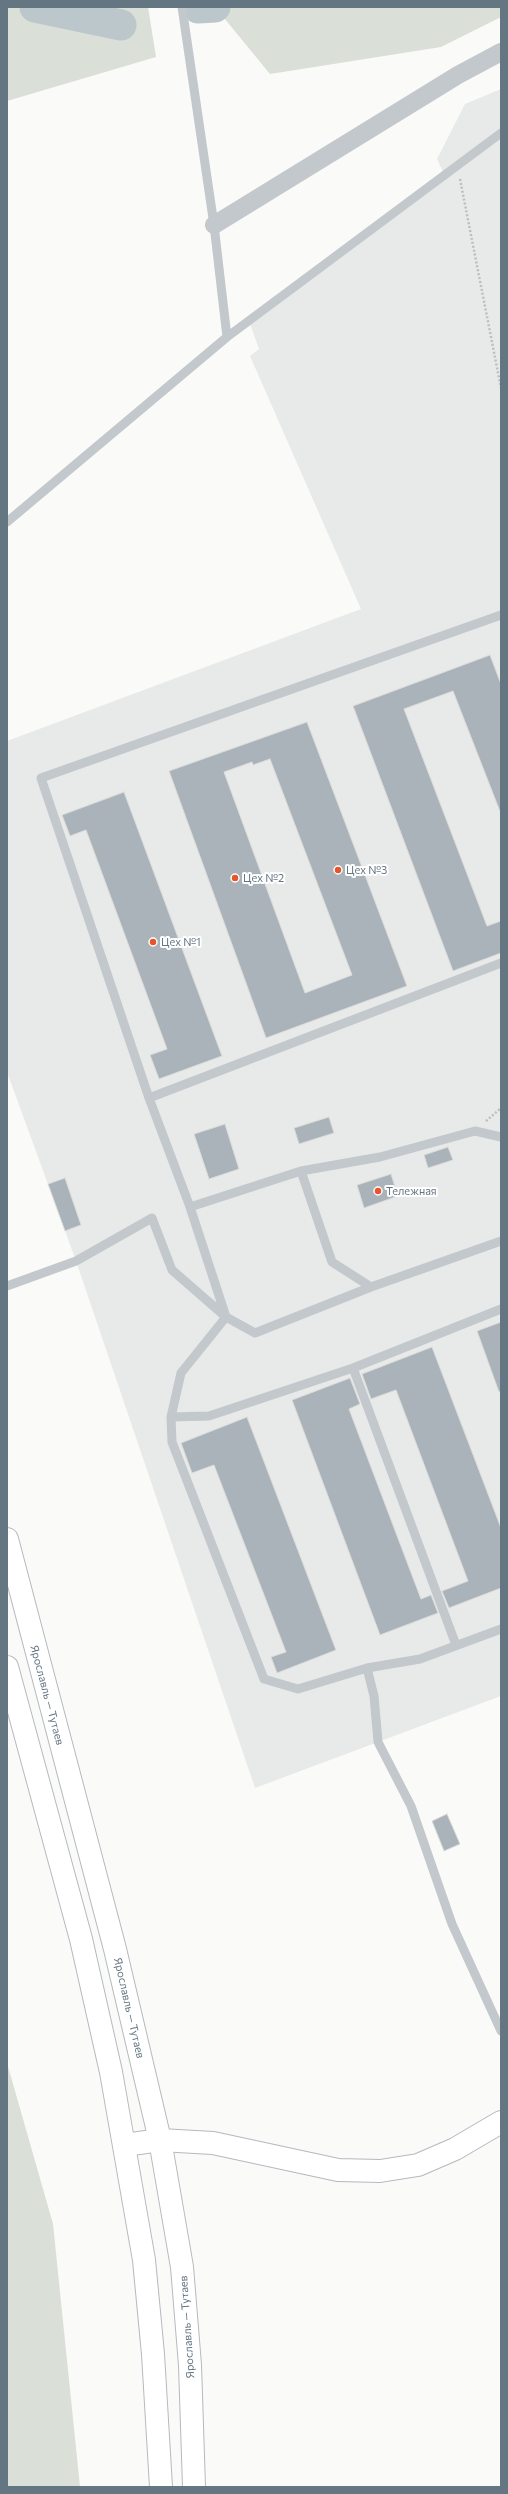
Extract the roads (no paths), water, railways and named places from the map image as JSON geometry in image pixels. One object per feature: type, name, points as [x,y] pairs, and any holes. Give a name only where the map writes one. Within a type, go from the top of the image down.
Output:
[{"type":"main road","name":"Ярославль — Тутаев","points":[[7,1539],[115,1949],[160,2140],[182,2267],[190,2365],[194,2487]]},
{"type":"main road","points":[[7,1667],[81,1940],[111,2072],[125,2145],[144,2260],[153,2354],[161,2487]]},
{"type":"main road","points":[[125,2145],[160,2140],[213,2143],[338,2170],[380,2171],[418,2164],[455,2149],[501,2122]]},
{"type":"street","points":[[214,225],[458,75],[501,52]]},
{"type":"lane","points":[[182,7],[214,225],[227,337]]},
{"type":"lane","points":[[7,522],[227,337],[501,133]]},
{"type":"lane","points":[[226,1317],[190,1206],[149,1098],[41,778],[501,615]]},
{"type":"lane","points":[[149,1098],[501,963]]},
{"type":"lane","points":[[190,1206],[301,1171],[380,1157],[475,1131],[501,1137]]},
{"type":"lane","points":[[301,1171],[332,1262],[371,1287]]},
{"type":"lane","points":[[8,1284],[76,1261],[152,1218],[172,1270],[226,1317],[255,1333],[371,1287],[501,1241]]},
{"type":"lane","points":[[171,1416],[209,1416],[352,1368],[501,1309]]},
{"type":"lane","points":[[226,1317],[181,1373],[171,1416],[172,1442],[264,1679],[298,1689],[367,1668],[420,1659],[501,1629]]},
{"type":"lane","points":[[352,1368],[456,1645]]},
{"type":"lane","points":[[367,1668],[374,1696],[378,1742],[411,1806],[452,1924],[501,2031]]},
{"type":"waterway","points":[[35,7],[121,25]]},
{"type":"waterway","points":[[198,8],[215,7]]},
{"type":"place","name":"Цех №3","points":[[338,870]]},
{"type":"place","name":"Цех №2","points":[[235,878]]},
{"type":"place","name":"Цех №1","points":[[153,942]]},
{"type":"place","name":"Тележная","points":[[378,1191]]}]
